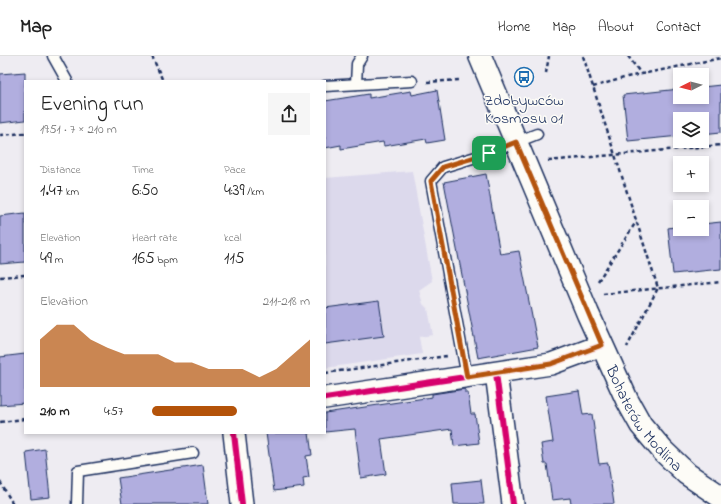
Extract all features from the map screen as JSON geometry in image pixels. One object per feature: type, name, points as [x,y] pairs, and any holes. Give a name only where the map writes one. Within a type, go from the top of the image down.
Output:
[{"type":"main road","name":"Bohaterów Modlina","points":[[480,56],[602,345],[627,400],[642,425],[663,451],[687,474],[721,497]]},
{"type":"street","points":[[326,398],[551,364],[602,345]]},
{"type":"street","points":[[496,373],[512,504]]},
{"type":"street","points":[[234,434],[242,504]]},
{"type":"lane","points":[[53,56],[66,80]]},
{"type":"lane","points":[[356,84],[357,64],[362,56]]},
{"type":"lane","points":[[326,86],[412,81]]},
{"type":"lane","points":[[467,377],[431,181],[443,167],[489,153],[537,134]]},
{"type":"lane","points":[[77,504],[78,471],[193,453]]},
{"type":"path","points":[[152,56],[163,80]]},
{"type":"path","points":[[546,73],[549,56]]},
{"type":"path","points":[[583,56],[658,288],[626,349]]},
{"type":"path","points":[[628,56],[641,74]]},
{"type":"path","points":[[593,87],[641,74],[721,58]]},
{"type":"path","points":[[412,81],[418,83],[460,80]]},
{"type":"path","points":[[0,135],[24,133]]},
{"type":"path","points":[[548,161],[721,145]]},
{"type":"path","points":[[598,281],[636,222]]},
{"type":"path","points":[[0,277],[24,275]]},
{"type":"path","points":[[603,294],[721,282]]},
{"type":"path","points":[[0,422],[24,419]]},
{"type":"path","points":[[0,482],[13,504]]},
{"type":"shaded area","points":[[412,171],[432,281],[419,290],[423,304],[428,309],[433,335],[419,337],[422,354],[326,368],[326,178]]},
{"type":"building","points":[[25,72],[24,120],[0,123],[0,74]]},
{"type":"building","points":[[721,85],[721,132],[709,133],[709,112],[673,112],[673,137],[628,141],[623,95],[673,90],[673,104],[709,104],[709,86]]},
{"type":"building","points":[[437,90],[445,140],[427,143],[426,139],[384,146],[383,142],[341,149],[341,145],[326,148],[326,101],[369,94],[369,98],[411,91],[412,95]]},
{"type":"building","points":[[486,174],[500,254],[519,251],[538,347],[478,358],[444,182]]},
{"type":"building","points":[[24,213],[24,262],[0,264],[0,216]]},
{"type":"building","points":[[721,222],[721,269],[673,274],[668,228],[673,227],[673,236],[709,236],[709,223]]},
{"type":"building","points":[[379,301],[384,336],[326,344],[326,308]]},
{"type":"building","points":[[24,354],[24,403],[0,405],[0,357]]},
{"type":"building","points":[[465,389],[465,393],[468,393],[471,414],[475,414],[479,443],[454,446],[452,429],[381,439],[386,474],[361,478],[355,429],[326,432],[326,413],[432,397],[432,394]]},
{"type":"building","points":[[579,391],[583,415],[592,414],[599,464],[608,463],[614,504],[571,504],[570,498],[552,500],[547,464],[544,464],[541,444],[553,442],[546,396]]},
{"type":"building","points":[[266,434],[309,434],[312,455],[306,456],[309,477],[303,478],[304,487],[274,491]]},
{"type":"building","points":[[45,449],[50,497],[31,499],[26,452]]},
{"type":"building","points":[[203,465],[208,504],[122,504],[118,478]]},
{"type":"building","points":[[481,480],[484,504],[454,504],[452,483]]},
{"type":"cycle path","points":[[326,398],[551,364],[602,345]]},
{"type":"cycle path","points":[[496,373],[513,504]]},
{"type":"cycle path","points":[[234,434],[242,504]]},
{"type":"place","name":"Zdobywców Kosmosu 01","points":[[524,77]]},
{"type":"route","points":[[516,142],[602,345],[551,364],[467,377],[431,181],[443,167],[489,153],[516,142]]}]
